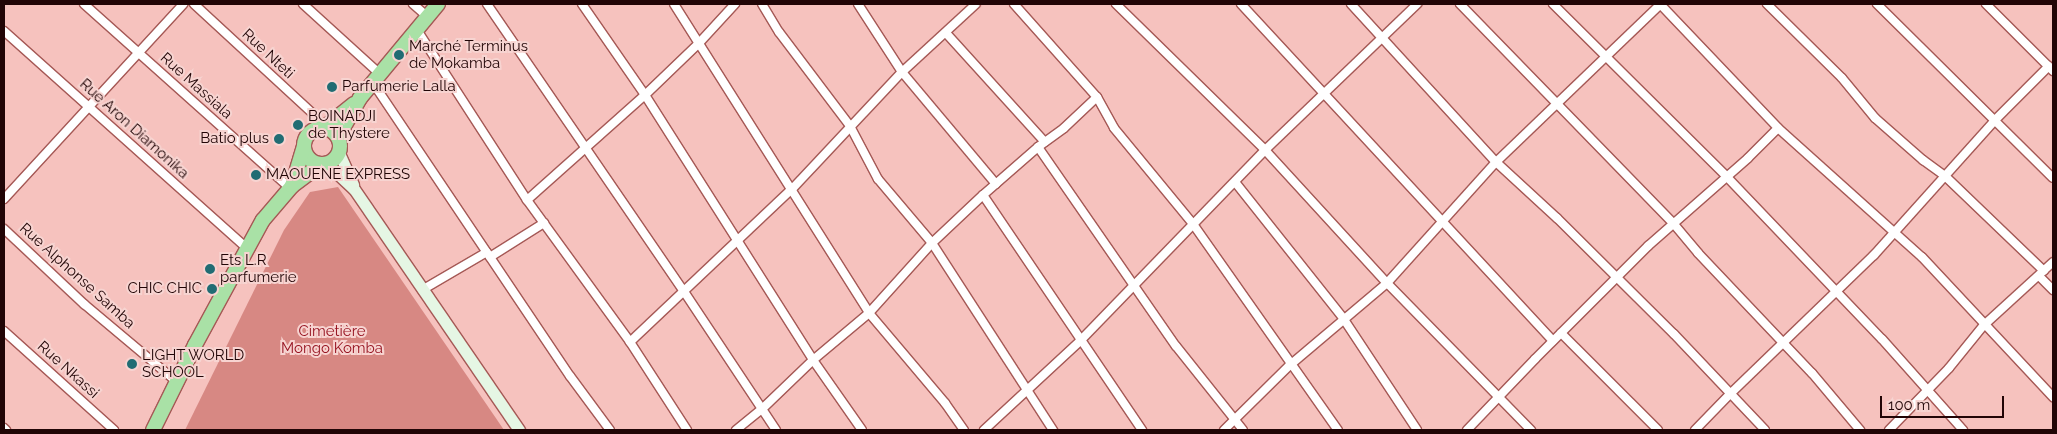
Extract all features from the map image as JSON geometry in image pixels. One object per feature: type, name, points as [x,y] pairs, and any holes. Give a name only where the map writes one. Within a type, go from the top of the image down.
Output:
[{"type":"highway","points":[[153,430],[246,247],[263,220],[292,187],[338,153],[338,137],[360,98],[438,4]]},
{"type":"highway","points":[[292,187],[304,146],[310,133],[322,128],[360,98]]},
{"type":"highway","points":[[322,128],[332,131],[338,137]]},
{"type":"highway","points":[[304,146],[309,158],[324,164]]},
{"type":"street","name":"Rue Massiala","points":[[84,4],[292,187]]},
{"type":"street","points":[[4,199],[183,4]]},
{"type":"street","name":"Rue Nteti","points":[[194,4],[312,113],[322,128]]},
{"type":"street","points":[[303,4],[376,78],[489,254],[610,430]]},
{"type":"street","points":[[413,4],[428,17]]},
{"type":"street","points":[[487,4],[585,149],[684,290],[776,430]]},
{"type":"street","points":[[582,4],[645,95],[813,360],[862,430]]},
{"type":"street","points":[[674,4],[700,42],[869,313],[939,396],[964,430]]},
{"type":"street","points":[[527,200],[645,95],[700,42],[735,4]]},
{"type":"street","points":[[762,4],[779,32],[850,126],[878,180],[932,244],[1053,430]]},
{"type":"street","points":[[858,4],[902,72],[996,184]]},
{"type":"street","points":[[630,342],[792,188],[902,72],[976,4]]},
{"type":"street","points":[[1014,4],[1097,97],[1114,128],[1193,224],[1224,270],[1262,319],[1290,365],[1338,430]]},
{"type":"street","points":[[1116,4],[1264,150],[1387,283],[1531,430]]},
{"type":"street","points":[[1240,4],[1553,341]]},
{"type":"street","points":[[1351,4],[1496,162],[1617,277],[1732,392],[1765,430]]},
{"type":"street","points":[[984,430],[1080,341],[1264,150],[1417,4]]},
{"type":"street","points":[[1460,4],[1673,223],[1698,253],[1812,373],[1860,430]]},
{"type":"street","points":[[1552,4],[1727,176],[1882,340],[1926,392],[1963,430]]},
{"type":"street","points":[[1224,430],[1290,365],[1343,318],[1387,283],[1440,221],[1496,162],[1661,4],[1778,128],[1922,257],[2053,397]]},
{"type":"street","points":[[1767,4],[1842,78],[1875,118],[1904,144],[1945,176],[2042,274],[2053,290]]},
{"type":"street","points":[[1877,4],[2053,178]]},
{"type":"street","points":[[1695,430],[1874,255],[1995,120],[2051,68],[1986,4]]},
{"type":"street","points":[[417,30],[527,200],[630,342],[687,430]]},
{"type":"street","name":"Rue Aron Diamonika","points":[[4,31],[246,247]]},
{"type":"street","points":[[946,33],[1045,142]]},
{"type":"street","points":[[736,430],[762,409],[813,360],[869,313],[932,244],[983,195],[1038,147],[1064,128],[1097,97]]},
{"type":"street","points":[[1467,430],[1617,277],[1673,223],[1778,128]]},
{"type":"street","points":[[1038,147],[1134,287],[1243,430]]},
{"type":"street","points":[[338,153],[354,190],[519,430]]},
{"type":"street","points":[[324,164],[354,190]]},
{"type":"street","points":[[1235,182],[1343,318],[1417,430]]},
{"type":"street","points":[[983,195],[1142,430]]},
{"type":"street","points":[[422,290],[544,223]]},
{"type":"street","name":"Rue Alphonse Samba","points":[[4,228],[84,304],[177,382]]},
{"type":"street","points":[[1889,430],[1926,392],[1984,325],[2053,262]]},
{"type":"street","name":"Rue Nkassi","points":[[4,331],[114,430]]},
{"type":"street","points":[[1561,333],[1658,430]]},
{"type":"green space","name":"Cimetière Mongo Komba","points":[[338,187],[504,430],[185,430],[284,230],[310,192]]},
{"type":"place","name":"Marché Terminus de Mokamba","points":[[399,55]]},
{"type":"place","name":"Parfumerie Lalla","points":[[332,87]]},
{"type":"place","name":"BOINADJI de Thystere","points":[[298,125]]},
{"type":"place","name":"Batio plus","points":[[279,139]]},
{"type":"place","name":"MAOUENE EXPRESS","points":[[256,175]]},
{"type":"place","name":"Ets L.R parfumerie","points":[[210,269]]},
{"type":"place","name":"CHIC CHIC","points":[[212,289]]},
{"type":"place","name":"LIGHT WORLD SCHOOL","points":[[132,364]]}]
